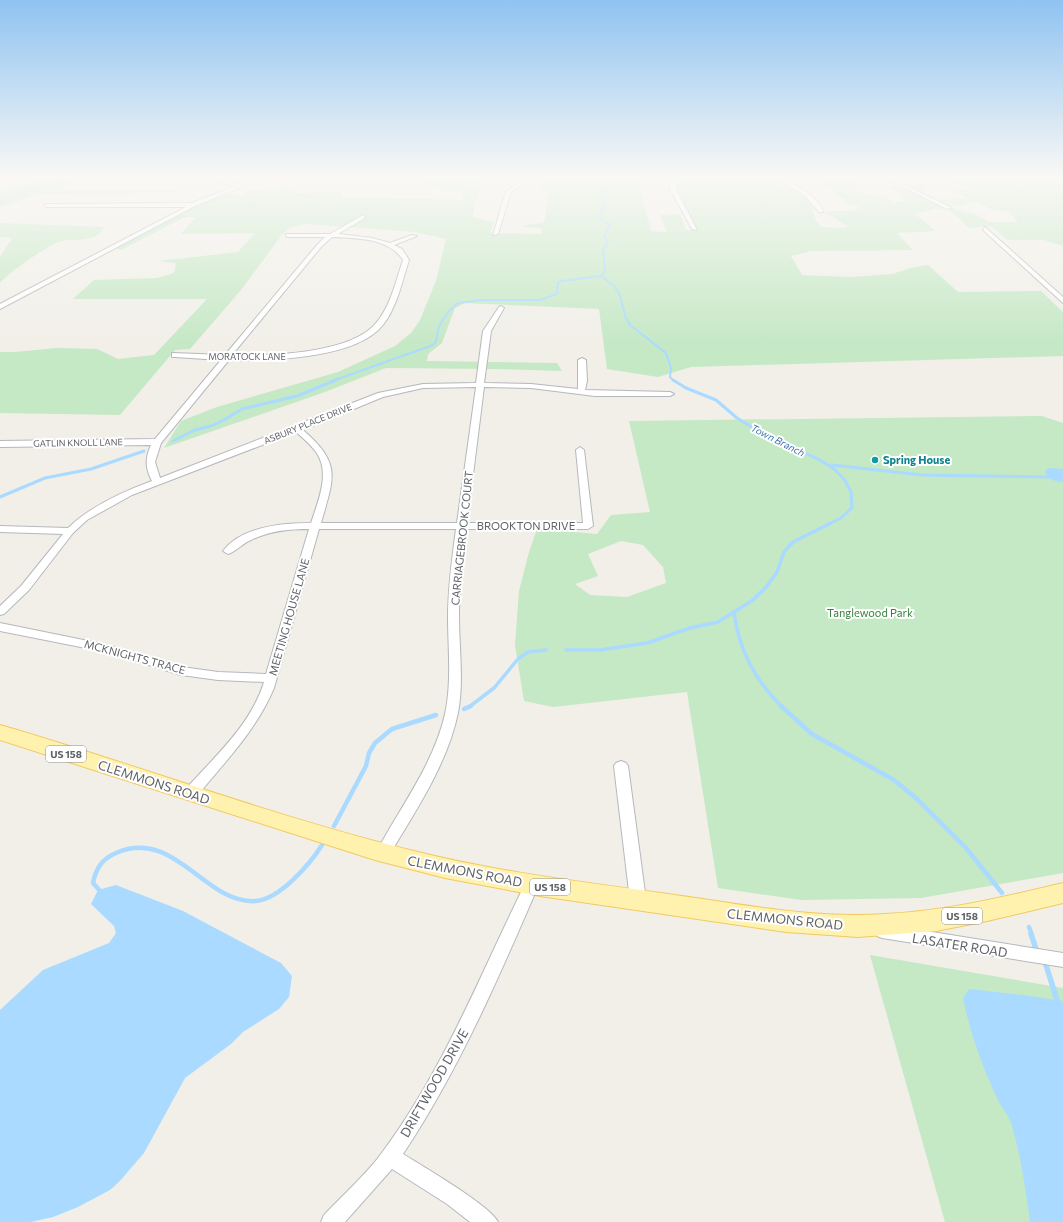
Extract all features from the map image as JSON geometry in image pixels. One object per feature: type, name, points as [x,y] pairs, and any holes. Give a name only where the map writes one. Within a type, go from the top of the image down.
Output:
[{"type":"main road","name":"CLEMMONS ROAD","points":[[0,732],[190,794],[383,853],[453,870],[532,884],[796,921],[858,926],[938,920],[985,912],[1063,893]]},
{"type":"street","points":[[0,307],[142,232]]},
{"type":"street","points":[[157,481],[150,471],[150,455],[157,442],[319,246],[338,232]]},
{"type":"street","points":[[988,232],[1063,301]]},
{"type":"street","points":[[288,235],[367,238],[392,244],[414,236]]},
{"type":"street","name":"MORATOCK LANE","points":[[174,355],[226,358],[292,356],[326,351],[357,340],[375,329],[384,318],[406,260],[404,252],[392,244]]},
{"type":"street","name":"CARRIAGEBROOK COURT","points":[[383,853],[435,763],[451,716],[456,687],[454,603],[462,526],[487,331],[501,308]]},
{"type":"street","points":[[581,393],[583,381],[582,360]]},
{"type":"street","name":"ASBURY PLACE DRIVE","points":[[0,612],[25,588],[70,531],[84,518],[129,493],[157,481],[297,429],[382,395],[406,388],[423,386],[480,385],[531,386],[581,393],[670,394]]},
{"type":"street","name":"MEETING HOUSE LANE","points":[[190,794],[252,720],[263,702],[271,678],[327,485],[328,470],[322,450],[297,429]]},
{"type":"street","name":"GATLIN KNOLL LANE","points":[[0,444],[157,442]]},
{"type":"street","name":"BROOKTON DRIVE","points":[[228,551],[236,543],[259,533],[288,526],[588,526],[580,450]]},
{"type":"street","points":[[0,529],[70,531]]},
{"type":"street","name":"MCKNIGHTS TRACE","points":[[0,627],[108,649],[181,670],[218,676],[271,678]]},
{"type":"street","points":[[621,766],[638,900]]},
{"type":"street","name":"DRIFTWOOD DRIVE","points":[[331,1222],[390,1157],[447,1065],[472,1016],[532,884]]},
{"type":"street","name":"LASATER ROAD","points":[[858,926],[905,936],[1063,960]]},
{"type":"street","points":[[390,1157],[454,1197],[488,1222]]},
{"type":"green space","points":[[0,232],[100,232],[91,238],[62,241],[48,247],[4,278],[0,283],[0,257],[12,238],[0,237]]},
{"type":"green space","points":[[148,232],[156,232],[121,250],[116,249]]},
{"type":"green space","points":[[183,232],[285,232],[241,290],[190,349],[175,350],[120,415],[0,413],[0,352],[57,348],[97,349],[118,359],[154,355],[207,299],[73,299],[94,280],[157,278],[174,273],[176,263],[159,261],[238,252],[255,233],[181,234]]},
{"type":"green space","points":[[415,232],[542,234],[542,232],[916,232],[897,233],[913,250],[811,251],[791,256],[802,275],[851,277],[893,274],[910,268],[928,265],[958,292],[1041,291],[1063,312],[1063,356],[691,367],[658,377],[607,369],[599,309],[465,303],[455,308],[442,343],[428,354],[427,361],[557,363],[562,371],[386,368],[325,392],[164,448],[181,421],[217,407],[338,372],[395,346],[411,333],[420,320],[436,281],[446,239]]},
{"type":"green space","points":[[998,232],[1063,232],[1063,246],[1044,240],[1007,240]]},
{"type":"green space","name":"Tanglewood Park","points":[[1042,416],[1063,423],[1063,873],[921,898],[801,900],[718,888],[687,692],[553,707],[524,701],[515,645],[519,591],[529,552],[537,529],[597,534],[611,515],[650,512],[629,421]],"holes":[[[621,541],[643,545],[663,567],[666,583],[627,597],[590,595],[575,584],[598,576],[588,554]]]},
{"type":"green space","points":[[870,955],[1063,988],[1063,1222],[945,1222]]},
{"type":"water","points":[[1048,468],[1063,469],[1063,482],[1050,478],[1045,471]]},
{"type":"water","points":[[116,885],[183,911],[281,963],[292,976],[289,997],[279,1009],[243,1032],[231,1044],[185,1078],[144,1153],[119,1182],[110,1190],[78,1207],[53,1217],[31,1222],[0,1222],[0,1010],[43,970],[109,943],[116,933],[114,926],[91,904],[98,890]]},
{"type":"water","points":[[969,989],[1063,1001],[1063,1222],[1030,1222],[1021,1162],[1011,1123],[999,1102],[988,1077],[969,1024],[963,998]]},
{"type":"waterway","name":"Town Branch","points":[[601,276],[605,271],[603,249],[608,243],[604,235],[606,232]]},
{"type":"waterway","points":[[332,381],[433,345],[436,341],[439,326],[449,311],[458,303],[482,300],[540,300],[557,294],[558,283],[562,281],[601,276]]},
{"type":"waterway","name":"Town Branch","points":[[601,276],[613,285],[619,293],[626,318],[630,325],[666,353],[671,368],[670,377],[673,380]]},
{"type":"waterway","points":[[173,441],[195,430],[211,426],[224,420],[242,409],[297,396],[336,380]]},
{"type":"waterway","name":"Town Branch","points":[[566,650],[600,650],[647,643],[690,628],[718,622],[753,600],[767,586],[777,572],[784,552],[793,542],[841,518],[852,508],[851,492],[844,479],[834,469],[820,460],[760,432],[737,418],[716,400],[686,388],[673,380]]},
{"type":"waterway","points":[[0,497],[45,478],[91,469],[144,451]]},
{"type":"waterway","points":[[832,465],[922,475],[1051,477]]},
{"type":"waterway","points":[[734,612],[736,626],[749,663],[763,686],[782,706]]},
{"type":"waterway","points":[[469,707],[494,688],[518,659],[528,652],[546,650]]},
{"type":"waterway","points":[[782,706],[812,734],[894,780],[917,799],[966,848],[1002,893]]},
{"type":"waterway","points":[[464,709],[469,707]]},
{"type":"waterway","points":[[334,826],[366,766],[369,753],[375,743],[392,729],[436,715]]},
{"type":"waterway","points":[[101,892],[93,883],[98,868],[103,861],[116,853],[137,848],[156,850],[173,858],[221,892],[238,899],[256,901],[265,899],[275,894],[294,879],[322,845]]},
{"type":"waterway","points":[[1029,927],[1032,935]]},
{"type":"waterway","points":[[1031,934],[1037,952]]},
{"type":"waterway","points":[[1045,962],[1058,1003]]},
{"type":"place","name":"Spring House","points":[[875,460]]}]
